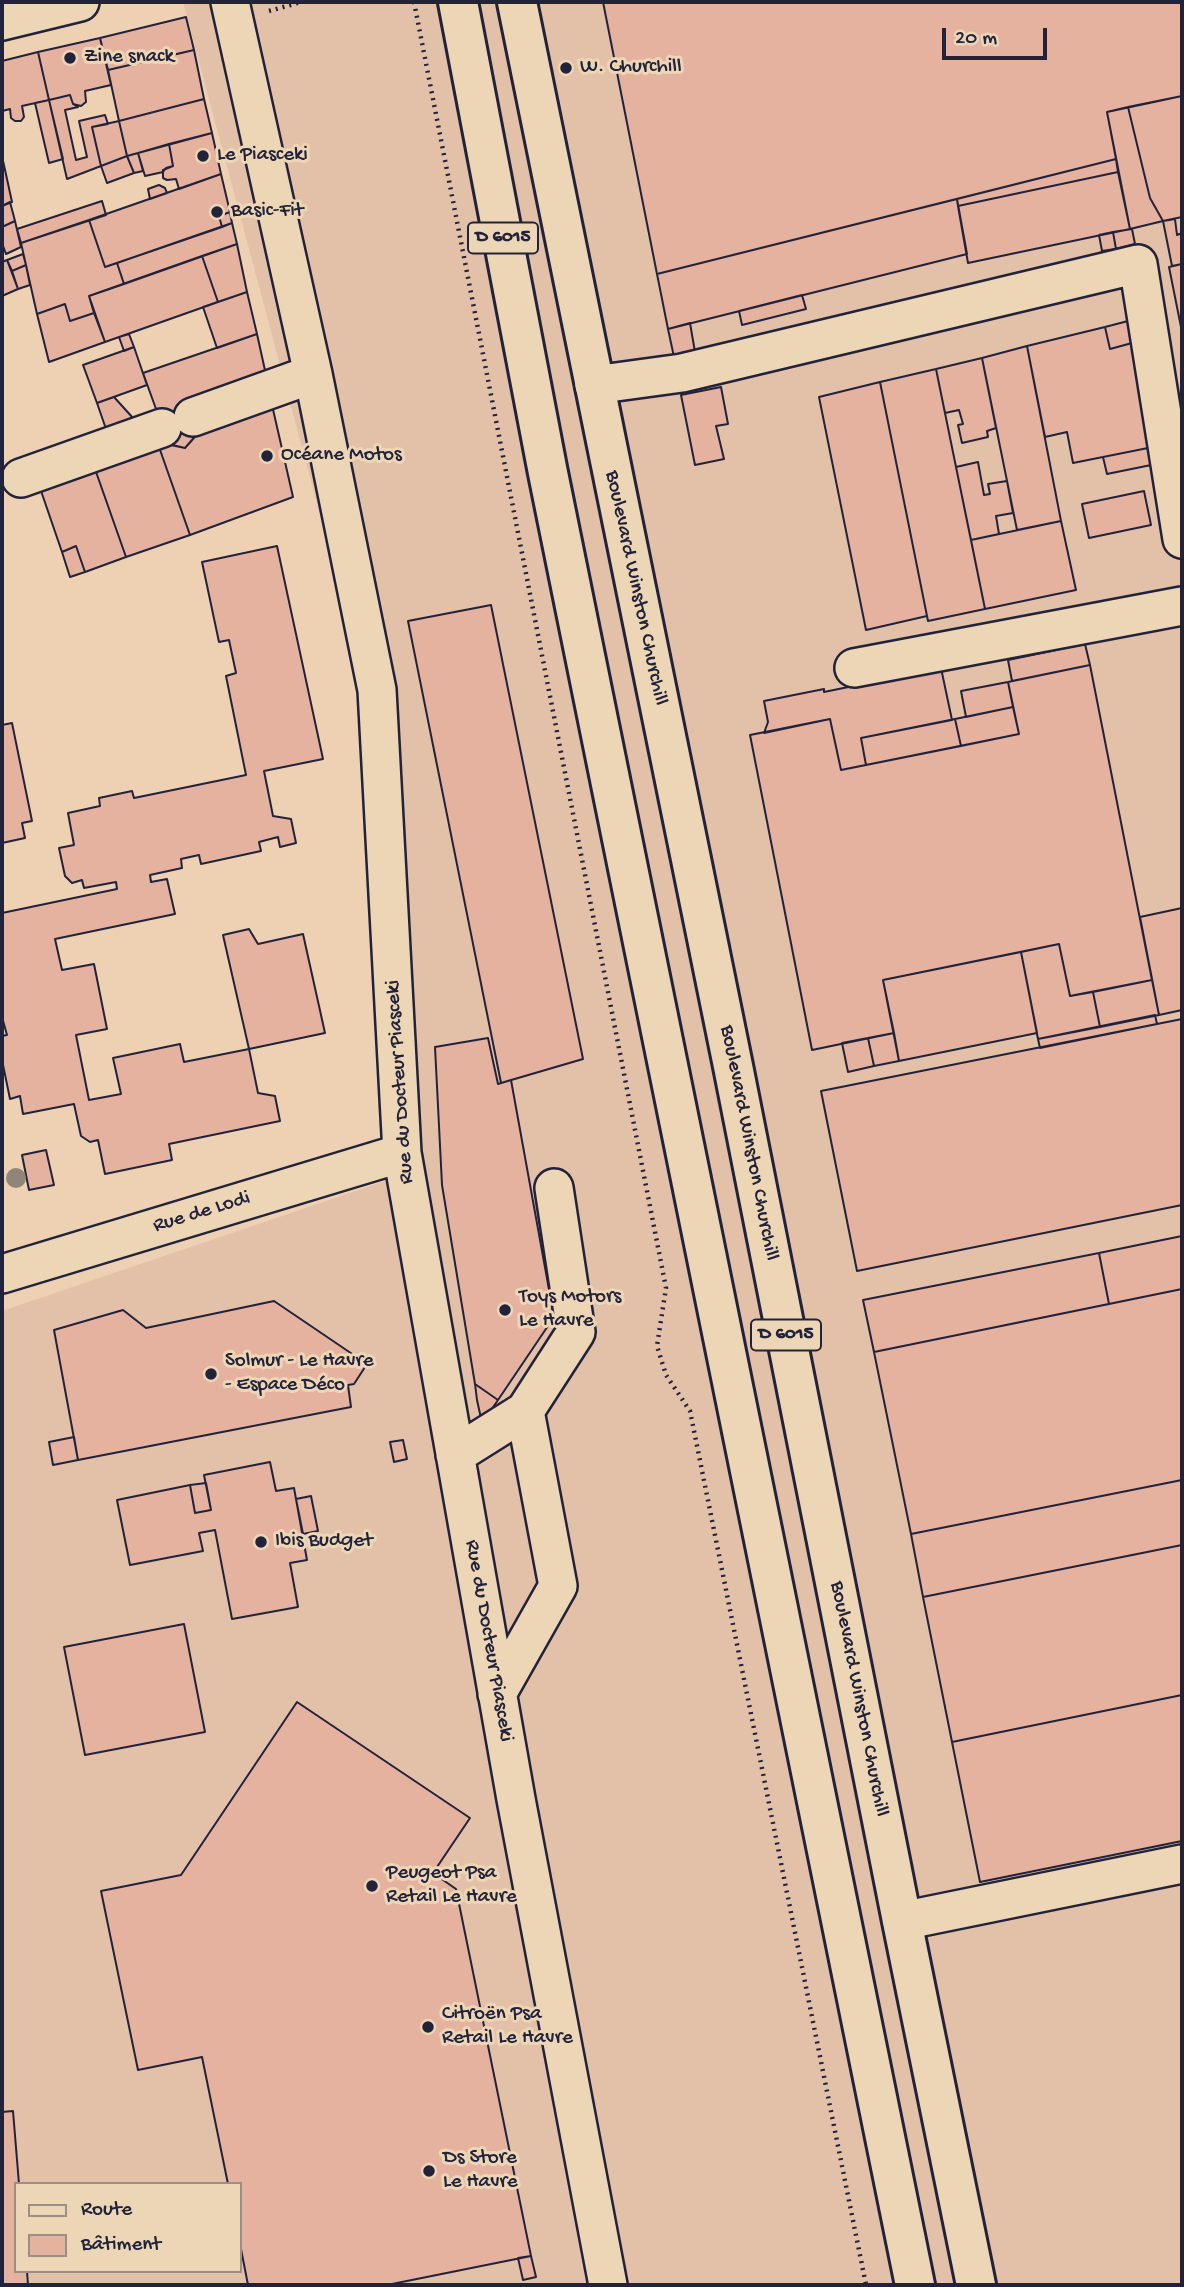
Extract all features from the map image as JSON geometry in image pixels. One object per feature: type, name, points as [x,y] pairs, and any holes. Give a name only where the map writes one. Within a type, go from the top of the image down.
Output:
[{"type":"main road","name":"D 6015","points":[[458,2],[548,473],[915,2285]]},
{"type":"main road","name":"Boulevard Winston Churchill","points":[[517,2],[736,1080],[976,2285]]},
{"type":"street","points":[[2,22],[80,2]]},
{"type":"street","name":"Rue du Docteur Piasceki","points":[[230,2],[313,374],[377,690],[402,1153],[497,1694],[608,2285]]},
{"type":"street","points":[[594,385],[679,373],[1138,264],[1182,539]]},
{"type":"street","points":[[21,478],[313,374]]},
{"type":"street","points":[[854,668],[1181,615]]},
{"type":"street","name":"Rue de Lodi","points":[[2,1274],[402,1153]]},
{"type":"street","points":[[455,1455],[525,1411],[576,1332],[554,1188]]},
{"type":"street","points":[[497,1694],[558,1586],[525,1411]]},
{"type":"street","points":[[902,1921],[1182,1864]]},
{"type":"path","points":[[414,2],[666,1288],[657,1346],[666,1375],[690,1411],[866,2285]]},
{"type":"shaded area","points":[[183,2],[1182,2],[1182,2285],[2,2285],[2,1311],[391,1179],[369,698]]},
{"type":"building","points":[[603,2],[1182,2],[1182,96],[1107,112],[1116,159],[657,274]]},
{"type":"building","points":[[186,17],[194,50],[108,70],[100,38]]},
{"type":"building","points":[[100,38],[111,85],[85,91],[86,102],[81,106],[73,104],[70,95],[49,100],[38,52]]},
{"type":"building","points":[[194,50],[204,99],[119,121],[108,70]]},
{"type":"building","points":[[38,52],[49,100],[22,106],[24,117],[21,121],[15,121],[11,118],[10,109],[2,111],[2,61]]},
{"type":"building","points":[[70,95],[73,104],[78,107],[65,110],[76,160],[87,157],[79,121],[105,115],[108,124],[92,127],[101,166],[67,179],[49,100]]},
{"type":"building","points":[[1182,96],[1182,217],[1163,221],[1150,198],[1128,107]]},
{"type":"building","points":[[204,99],[212,133],[127,156],[119,121]]},
{"type":"building","points":[[49,100],[63,159],[49,163],[35,103]]},
{"type":"building","points":[[1128,107],[1150,198],[1163,221],[1130,229],[1107,112]]},
{"type":"building","points":[[119,121],[127,156],[101,166],[92,127]]},
{"type":"building","points":[[212,133],[221,174],[179,189],[176,179],[163,178],[163,170],[173,166],[169,144]]},
{"type":"building","points":[[169,144],[173,166],[163,172],[145,176],[138,153]]},
{"type":"building","points":[[138,153],[143,171],[134,173],[127,156]]},
{"type":"building","points":[[2,156],[12,202],[2,206]]},
{"type":"building","points":[[127,156],[134,173],[107,183],[101,166]]},
{"type":"building","points":[[1116,159],[1118,172],[958,206],[957,199]]},
{"type":"building","points":[[1118,172],[1130,229],[968,263],[958,206]]},
{"type":"building","points":[[221,174],[230,212],[219,216],[222,227],[105,267],[89,220]]},
{"type":"building","points":[[159,185],[165,188],[167,193],[150,199],[148,189]]},
{"type":"building","points":[[957,199],[967,254],[668,329],[657,274]]},
{"type":"building","points":[[102,201],[106,215],[21,243],[17,229]]},
{"type":"building","points":[[10,202],[15,221],[2,227],[2,206]]},
{"type":"building","points":[[230,212],[232,223],[222,227],[219,216]]},
{"type":"building","points":[[1175,219],[1177,235],[1182,233],[1182,264],[1172,266],[1163,221]]},
{"type":"building","points":[[89,220],[105,267],[117,263],[124,284],[89,296],[94,313],[70,321],[65,304],[37,314],[21,243]]},
{"type":"building","points":[[15,221],[21,247],[6,254],[2,243],[2,227]]},
{"type":"building","points":[[232,223],[237,244],[124,284],[117,263]]},
{"type":"building","points":[[1132,229],[1135,244],[1116,249],[1113,232]]},
{"type":"building","points":[[1113,232],[1116,249],[1102,251],[1099,235]]},
{"type":"building","points":[[237,244],[247,292],[218,302],[202,256]]},
{"type":"building","points":[[23,254],[26,265],[12,271],[7,260]]},
{"type":"building","points":[[202,256],[218,302],[105,342],[89,296]]},
{"type":"building","points":[[7,260],[18,289],[2,296],[2,262]]},
{"type":"building","points":[[1182,264],[1182,332],[1169,267]]},
{"type":"building","points":[[26,265],[30,285],[18,289],[12,271]]},
{"type":"building","points":[[247,292],[257,334],[217,348],[203,307]]},
{"type":"building","points":[[802,295],[806,309],[742,325],[739,311]]},
{"type":"building","points":[[65,304],[70,321],[94,313],[105,342],[49,362],[37,314]]},
{"type":"building","points":[[1128,321],[1132,343],[1110,349],[1105,327]]},
{"type":"building","points":[[690,323],[695,352],[674,357],[668,329]]},
{"type":"building","points":[[1105,327],[1110,349],[1132,343],[1153,447],[1073,463],[1067,432],[1045,437],[1027,346]]},
{"type":"building","points":[[129,334],[134,347],[124,351],[119,337]]},
{"type":"building","points":[[257,334],[268,384],[160,420],[143,373]]},
{"type":"building","points":[[1027,346],[1061,521],[1017,530],[982,358]]},
{"type":"building","points":[[134,347],[147,385],[97,403],[83,365]]},
{"type":"building","points":[[982,358],[996,428],[987,431],[988,437],[962,443],[958,425],[963,424],[959,410],[945,413],[936,369]]},
{"type":"building","points":[[936,369],[985,609],[928,621],[880,382]]},
{"type":"building","points":[[880,382],[927,616],[866,630],[819,397]]},
{"type":"building","points":[[721,387],[728,424],[716,426],[724,459],[695,465],[681,395]]},
{"type":"building","points":[[114,397],[133,418],[106,429],[97,403]]},
{"type":"building","points":[[272,405],[293,497],[190,535],[159,447],[166,444],[185,448],[201,430]]},
{"type":"building","points":[[191,409],[199,432],[185,448],[168,444],[160,420]]},
{"type":"building","points":[[159,447],[190,535],[126,557],[95,469]]},
{"type":"building","points":[[1153,447],[1156,464],[1107,474],[1103,457]]},
{"type":"building","points":[[978,462],[984,495],[990,494],[988,484],[1007,481],[1013,513],[996,516],[999,534],[971,540],[956,467]]},
{"type":"building","points":[[95,469],[126,557],[85,572],[76,546],[62,552],[40,488]]},
{"type":"building","points":[[1144,491],[1151,525],[1089,538],[1082,504]]},
{"type":"building","points":[[1061,521],[1076,590],[985,609],[971,540]]},
{"type":"building","points":[[76,546],[85,572],[70,577],[62,552]]},
{"type":"building","points":[[277,546],[323,759],[264,771],[273,816],[291,819],[296,843],[280,847],[278,837],[259,842],[261,851],[201,864],[199,855],[181,859],[182,868],[150,875],[151,882],[167,879],[175,914],[55,939],[62,970],[94,964],[107,1029],[76,1035],[89,1100],[121,1094],[113,1058],[180,1044],[184,1062],[249,1049],[258,1093],[275,1096],[280,1121],[169,1144],[172,1160],[105,1174],[98,1140],[90,1142],[81,1136],[74,1104],[23,1114],[20,1096],[10,1099],[2,1060],[2,1036],[7,1035],[2,1017],[2,913],[117,889],[116,882],[84,888],[82,880],[72,883],[65,876],[59,848],[74,845],[68,813],[100,806],[99,798],[132,791],[134,798],[246,775],[226,676],[236,673],[229,640],[219,642],[202,562]]},
{"type":"building","points":[[491,605],[583,1059],[501,1083],[408,621]]},
{"type":"building","points":[[1085,644],[1090,665],[1012,681],[1008,660]]},
{"type":"building","points":[[1090,665],[1152,980],[1070,996],[1059,944],[883,980],[894,1033],[812,1050],[750,735],[830,719],[841,770],[1019,734],[1008,682]]},
{"type":"building","points":[[941,668],[952,720],[861,738],[866,765],[841,770],[830,719],[764,733],[768,722],[764,701],[824,689],[824,692]]},
{"type":"building","points":[[1008,682],[1013,707],[966,717],[961,691]]},
{"type":"building","points":[[1013,707],[1019,734],[961,746],[955,719]]},
{"type":"building","points":[[955,719],[961,746],[866,765],[861,738]]},
{"type":"building","points":[[12,723],[32,821],[22,823],[25,838],[2,843],[2,725]]},
{"type":"building","points":[[1182,908],[1182,1010],[1159,1015],[1140,917]]},
{"type":"building","points":[[249,929],[258,944],[303,934],[325,1033],[249,1049],[223,935]]},
{"type":"building","points":[[1059,944],[1070,996],[1093,992],[1100,1027],[1038,1039],[1021,952]]},
{"type":"building","points":[[1021,952],[1037,1033],[899,1061],[883,980]]},
{"type":"building","points":[[1152,980],[1159,1015],[1100,1027],[1093,992]]},
{"type":"building","points":[[1155,1015],[1157,1024],[1040,1048],[1038,1039]]},
{"type":"building","points":[[1182,1019],[1182,1205],[857,1271],[821,1091]]},
{"type":"building","points":[[894,1033],[899,1061],[874,1066],[868,1038]]},
{"type":"building","points":[[488,1038],[498,1084],[511,1080],[554,1317],[498,1400],[475,1384],[442,1185],[435,1047]]},
{"type":"building","points":[[868,1038],[874,1066],[848,1072],[842,1043]]},
{"type":"building","points":[[46,1150],[54,1185],[29,1190],[22,1155]]},
{"type":"building","points":[[1182,1236],[1182,1289],[1109,1304],[1099,1253]]},
{"type":"building","points":[[1099,1253],[1109,1304],[874,1352],[863,1300]]},
{"type":"building","points":[[1182,1289],[1182,1480],[911,1534],[874,1352]]},
{"type":"building","name":"Solmur - Le Havre - Espace Déco","points":[[274,1301],[367,1364],[354,1384],[348,1385],[351,1407],[78,1460],[54,1330],[123,1310],[146,1328]]},
{"type":"building","points":[[475,1384],[498,1400],[482,1423],[477,1400]]},
{"type":"building","points":[[74,1437],[78,1460],[53,1465],[49,1442]]},
{"type":"building","points":[[403,1440],[407,1459],[394,1462],[390,1442]]},
{"type":"building","name":"Ibis Budget","points":[[270,1462],[276,1491],[294,1488],[307,1560],[290,1563],[298,1607],[232,1619],[215,1530],[199,1533],[203,1551],[130,1565],[117,1500],[190,1485],[195,1513],[211,1510],[204,1475]]},
{"type":"building","points":[[1182,1480],[1182,1545],[923,1597],[911,1534]]},
{"type":"building","points":[[206,1483],[211,1510],[195,1513],[190,1485]]},
{"type":"building","points":[[311,1496],[318,1531],[303,1534],[296,1499]]},
{"type":"building","points":[[1182,1545],[1182,1695],[952,1742],[923,1597]]},
{"type":"building","points":[[184,1624],[205,1732],[85,1755],[64,1647]]},
{"type":"building","points":[[1182,1695],[1182,1841],[980,1882],[952,1742]]},
{"type":"building","points":[[297,1702],[470,1818],[433,1873],[456,1889],[531,2256],[387,2285],[248,2285],[242,2254],[242,2182],[228,2182],[202,2057],[138,2070],[101,1891],[181,1875]]},
{"type":"building","points":[[13,2111],[19,2182],[14,2182],[14,2273],[27,2273],[28,2285],[2,2285],[2,2112]]},
{"type":"building","points":[[531,2256],[536,2277],[523,2280],[518,2258]]},
{"type":"place","name":"Zine snack","points":[[70,58]]},
{"type":"place","name":"W. Churchill","points":[[566,68]]},
{"type":"place","name":"Le Piasceki","points":[[203,156]]},
{"type":"place","name":"Basic-Fit","points":[[217,212]]},
{"type":"place","name":"Océane Motos","points":[[267,456]]},
{"type":"place","name":"Toys Motors Le Havre","points":[[505,1310]]},
{"type":"place","name":"Solmur - Le Havre - Espace Déco","points":[[211,1374]]},
{"type":"place","name":"Ibis Budget","points":[[261,1542]]},
{"type":"place","name":"Peugeot Psa Retail Le Havre","points":[[372,1886]]},
{"type":"place","name":"Citroën Psa Retail Le Havre","points":[[428,2027]]},
{"type":"place","name":"Ds Store Le Havre","points":[[429,2171]]}]
